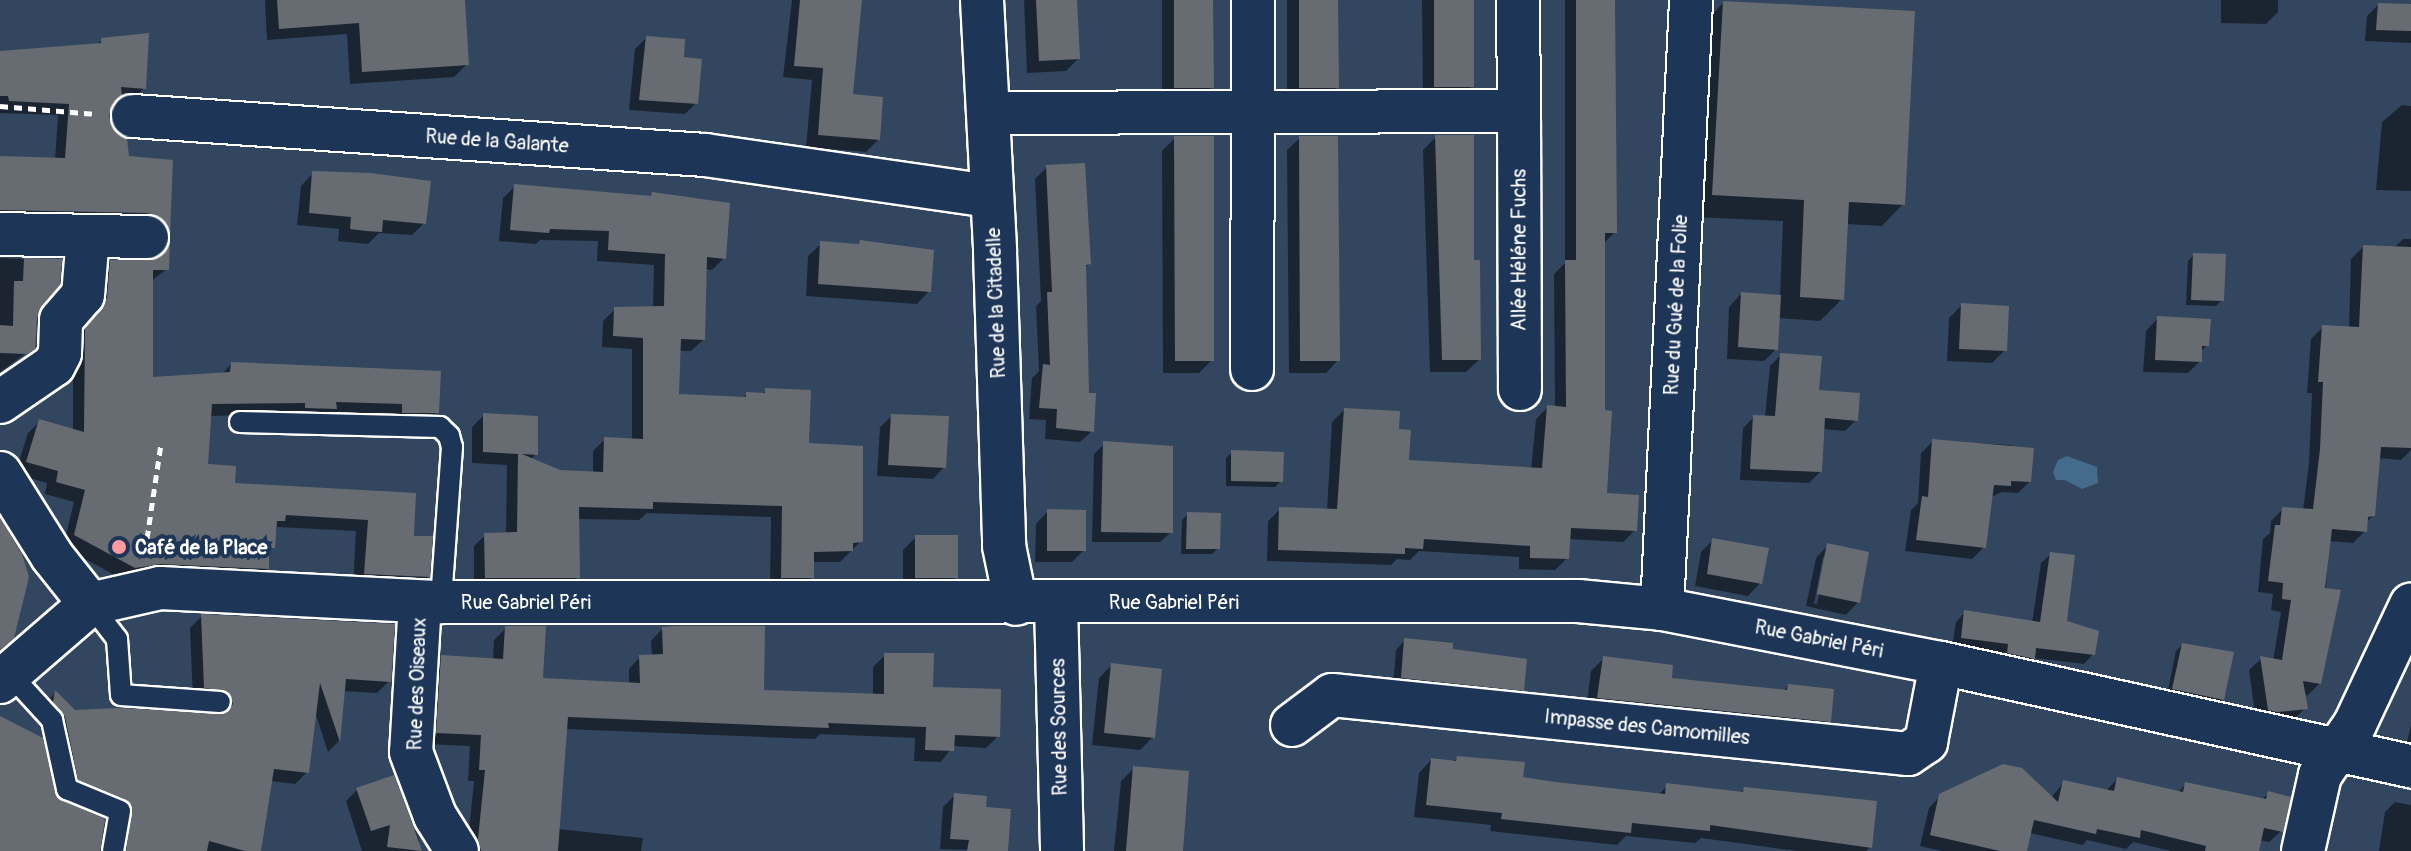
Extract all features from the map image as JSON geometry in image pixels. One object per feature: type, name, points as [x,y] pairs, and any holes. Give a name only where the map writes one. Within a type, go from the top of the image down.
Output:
[{"type":"street","name":"Rue de la Citadelle","points":[[982,0],[989,113],[1004,546],[1036,603]]},
{"type":"street","points":[[1252,369],[1253,0]]},
{"type":"street","name":"Allée Héléne Fuchs","points":[[1518,0],[1520,389]]},
{"type":"street","name":"Rue du Gué de la Folie","points":[[1662,609],[1691,0]]},
{"type":"street","points":[[989,113],[1519,111]]},
{"type":"street","name":"Rue de la Galante","points":[[133,116],[705,155],[991,196]]},
{"type":"street","points":[[0,234],[147,237]]},
{"type":"street","points":[[0,402],[54,365],[60,353],[61,320],[83,295],[88,237]]},
{"type":"street","points":[[0,473],[52,556],[90,604]]},
{"type":"street","name":"Rue Gabriel Péri","points":[[10,672],[90,604],[160,588],[431,602],[1578,601],[1662,609],[1941,663],[2411,766]]},
{"type":"street","name":"Rue des Oiseaux","points":[[431,602],[411,752],[435,816],[457,851]]},
{"type":"street","name":"Rue des Sources","points":[[1036,603],[1062,851]]},
{"type":"street","points":[[2303,851],[2320,775],[2355,724],[2411,605]]},
{"type":"street","name":"Impasse des Camomilles","points":[[1292,725],[1332,695],[1908,754],[1926,742],[1941,663]]},
{"type":"lane","points":[[240,422],[440,427],[449,436],[452,447],[431,602]]},
{"type":"lane","points":[[90,604],[117,639],[121,695],[220,702]]},
{"type":"lane","points":[[10,672],[52,720],[67,789],[120,811],[113,851]]},
{"type":"path","points":[[0,106],[133,116]]},
{"type":"path","points":[[138,593],[161,443]]},
{"type":"water","points":[[2067,456],[2097,467],[2098,483],[2082,489],[2065,480],[2056,480],[2053,472],[2058,460]]},
{"type":"building","points":[[277,0],[465,0],[469,65],[362,72],[359,23],[279,29]]},
{"type":"building","points":[[800,0],[862,0],[853,94],[883,97],[880,140],[818,135],[823,68],[794,66]]},
{"type":"building","points":[[1036,0],[1077,0],[1080,59],[1039,61]]},
{"type":"building","points":[[1174,0],[1213,0],[1214,88],[1174,88]]},
{"type":"building","points":[[1299,0],[1338,0],[1339,88],[1299,88]]},
{"type":"building","points":[[1434,0],[1474,0],[1474,87],[1434,87]]},
{"type":"building","points":[[1576,0],[1615,0],[1617,233],[1605,233],[1605,410],[1612,411],[1607,493],[1639,495],[1637,531],[1571,528],[1569,559],[1530,558],[1530,546],[1424,539],[1423,549],[1405,548],[1405,554],[1278,550],[1279,507],[1337,509],[1344,408],[1400,411],[1399,429],[1411,430],[1409,460],[1542,468],[1547,405],[1566,407],[1565,260],[1576,260]]},
{"type":"building","points":[[1723,1],[1915,11],[1905,205],[1849,202],[1844,300],[1800,297],[1804,200],[1712,195]]},
{"type":"building","points":[[2378,3],[2411,4],[2411,31],[2376,30]]},
{"type":"building","points":[[149,33],[146,89],[121,87],[122,95],[113,103],[109,115],[112,127],[127,139],[129,156],[173,160],[170,234],[160,217],[147,213],[0,210],[0,156],[65,158],[69,104],[9,101],[8,96],[0,96],[0,51],[101,43],[101,38]]},
{"type":"building","points":[[646,36],[685,39],[684,57],[702,59],[698,104],[639,100]]},
{"type":"building","points":[[1435,135],[1474,135],[1474,260],[1480,260],[1481,360],[1442,360]]},
{"type":"building","points":[[1174,136],[1214,136],[1214,361],[1175,361]]},
{"type":"building","points":[[1299,136],[1338,136],[1340,361],[1300,361]]},
{"type":"building","points":[[1085,163],[1091,264],[1086,265],[1089,393],[1096,393],[1094,432],[1056,428],[1057,409],[1039,408],[1043,364],[1050,365],[1047,292],[1052,292],[1046,165]]},
{"type":"building","points":[[312,171],[371,173],[431,181],[426,224],[383,220],[382,232],[366,231],[350,229],[351,217],[309,213]]},
{"type":"building","points":[[514,184],[651,196],[652,192],[730,203],[726,259],[707,257],[705,340],[681,339],[679,394],[746,397],[746,392],[765,393],[765,388],[811,390],[809,443],[863,446],[863,542],[853,543],[853,551],[814,552],[814,578],[781,578],[782,506],[653,502],[653,509],[579,507],[580,578],[485,578],[484,533],[517,532],[518,454],[483,452],[483,413],[538,416],[538,455],[522,454],[560,470],[603,472],[604,437],[643,439],[643,338],[613,336],[614,307],[664,306],[665,254],[608,250],[609,231],[550,229],[549,233],[510,230]]},
{"type":"building","points":[[860,240],[934,250],[931,292],[818,284],[820,241],[859,244]]},
{"type":"building","points":[[170,241],[169,270],[153,270],[153,377],[230,372],[231,362],[441,371],[439,413],[402,413],[402,404],[336,402],[337,409],[305,408],[305,403],[212,404],[208,464],[236,466],[235,483],[416,493],[414,536],[433,536],[430,577],[364,574],[368,520],[286,515],[285,521],[277,521],[275,548],[269,548],[269,569],[161,564],[135,568],[74,535],[85,490],[56,482],[58,471],[26,462],[39,419],[84,432],[85,329],[107,298],[110,260],[158,258]]},
{"type":"building","points":[[2363,245],[2411,247],[2411,448],[2381,447],[2375,516],[2368,517],[2367,532],[2332,529],[2325,588],[2341,590],[2321,684],[2303,681],[2308,709],[2277,712],[2268,710],[2260,656],[2282,660],[2291,600],[2282,599],[2283,583],[2268,581],[2275,525],[2280,525],[2282,507],[2313,509],[2320,449],[2323,382],[2318,382],[2322,325],[2359,327]]},
{"type":"building","points":[[2193,253],[2226,254],[2224,301],[2191,300]]},
{"type":"building","points":[[24,258],[62,259],[60,285],[43,304],[37,318],[35,349],[27,354],[0,353],[0,325],[13,326],[14,281],[23,281]]},
{"type":"building","points":[[1741,292],[1781,295],[1778,350],[1738,347]]},
{"type":"building","points":[[1961,303],[2009,306],[2007,351],[1959,349]]},
{"type":"building","points":[[2157,316],[2211,319],[2209,346],[2202,346],[2202,362],[2155,360]]},
{"type":"building","points":[[1780,353],[1822,356],[1819,390],[1860,393],[1858,421],[1825,418],[1822,472],[1750,469],[1753,415],[1775,416]]},
{"type":"building","points":[[891,414],[949,416],[946,468],[888,465]]},
{"type":"building","points":[[1932,439],[2034,448],[2031,482],[2011,481],[2011,486],[1994,485],[1986,548],[1916,540],[1922,496],[1928,497]]},
{"type":"building","points":[[1103,441],[1173,446],[1173,533],[1101,532]]},
{"type":"building","points":[[1231,450],[1284,452],[1283,482],[1231,481]]},
{"type":"building","points":[[1047,509],[1086,510],[1086,551],[1047,551]]},
{"type":"building","points":[[1187,512],[1221,513],[1220,549],[1186,549]]},
{"type":"building","points":[[0,518],[22,554],[29,577],[14,638],[0,650]]},
{"type":"building","points":[[915,535],[958,535],[958,578],[915,578]]},
{"type":"building","points":[[1712,538],[1769,548],[1762,584],[1707,574]]},
{"type":"building","points":[[1827,543],[1869,552],[1860,603],[1817,594]]},
{"type":"building","points":[[2050,552],[2075,555],[2067,621],[2099,631],[2095,655],[2036,648],[2035,659],[2007,653],[2008,644],[1961,638],[1964,610],[2040,622]]},
{"type":"building","points":[[201,614],[395,624],[391,682],[346,679],[340,742],[320,683],[309,773],[274,769],[261,851],[245,851],[209,841],[207,851],[126,851],[132,807],[125,799],[78,780],[65,717],[53,702],[55,690],[75,710],[118,708],[226,713],[233,704],[228,692],[204,688]]},
{"type":"building","points":[[505,626],[546,626],[543,678],[640,683],[639,655],[663,654],[662,627],[675,626],[765,626],[764,690],[884,694],[884,653],[934,653],[933,687],[1001,689],[1000,737],[955,735],[954,751],[925,750],[926,727],[828,723],[829,728],[568,717],[558,851],[481,851],[478,839],[485,770],[479,770],[481,735],[436,733],[441,655],[503,659]]},
{"type":"building","points":[[1404,638],[1453,643],[1453,649],[1527,659],[1524,691],[1401,678]]},
{"type":"building","points":[[2182,643],[2234,652],[2224,700],[2172,689]]},
{"type":"building","points":[[1603,656],[1673,665],[1672,678],[1787,690],[1788,684],[1834,689],[1831,722],[1597,698]]},
{"type":"building","points":[[1111,663],[1162,669],[1155,738],[1104,733]]},
{"type":"building","points":[[0,716],[43,738],[58,798],[105,819],[100,851],[0,851]]},
{"type":"building","points":[[1457,756],[1525,762],[1523,777],[1665,794],[1666,783],[1743,792],[1744,787],[1877,801],[1872,848],[1710,825],[1710,831],[1632,823],[1631,833],[1501,819],[1502,813],[1426,805],[1431,758],[1456,761]]},
{"type":"building","points":[[2003,764],[2022,768],[2058,802],[2063,780],[2114,791],[2117,777],[2183,792],[2185,782],[2266,799],[2268,791],[2291,797],[2283,832],[2264,828],[2259,851],[2205,851],[2206,846],[2141,830],[2140,838],[2097,829],[2096,834],[2034,820],[2027,851],[2000,851],[1930,835],[1939,794]]},
{"type":"building","points":[[1133,766],[1189,771],[1183,851],[1126,851]]},
{"type":"building","points":[[394,775],[422,851],[387,847],[390,825],[371,831],[356,788]]},
{"type":"building","points":[[954,793],[987,796],[986,807],[1011,809],[1008,851],[967,851],[969,840],[950,839]]},
{"type":"place","name":"Café de la Place","points":[[119,547]]}]
